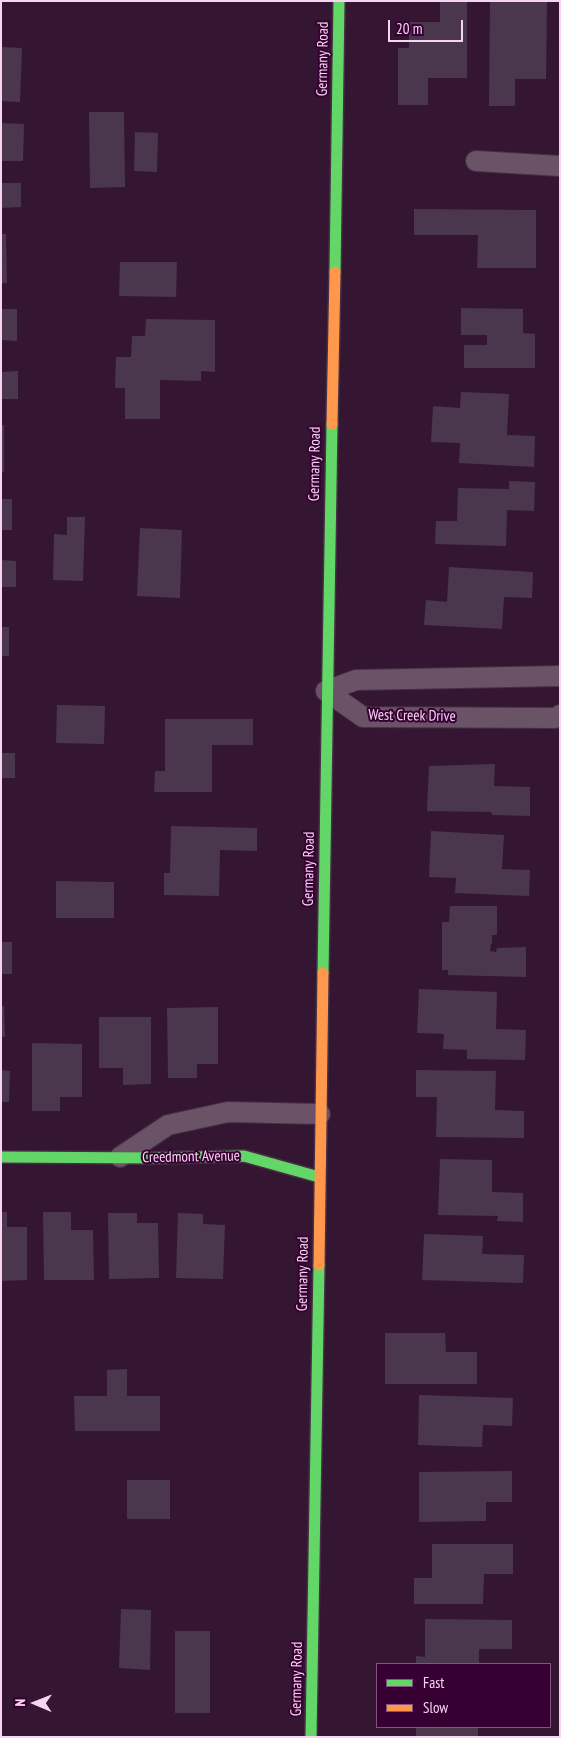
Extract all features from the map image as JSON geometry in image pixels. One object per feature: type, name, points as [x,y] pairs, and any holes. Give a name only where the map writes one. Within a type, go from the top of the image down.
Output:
[{"type":"main road","name":"Germany Road","points":[[311,1737],[326,691],[339,1]]},
{"type":"main road","name":"Creedmont Avenue","points":[[1,1157],[244,1156],[319,1177]]},
{"type":"street","points":[[476,161],[560,166]]},
{"type":"street","points":[[326,691],[356,680],[560,676]]},
{"type":"street","name":"West Creek Drive","points":[[326,691],[363,717],[555,718],[560,716]]},
{"type":"street","name":"Creedmont Avenue","points":[[120,1157],[168,1125],[228,1112],[320,1114]]},
{"type":"building","points":[[440,1],[467,1],[467,78],[428,78],[428,105],[398,105],[398,48],[409,48],[409,22],[440,22]]},
{"type":"building","points":[[490,1],[547,2],[546,79],[515,79],[515,106],[489,106]]},
{"type":"building","points":[[1,47],[22,48],[20,102],[1,101]]},
{"type":"building","points":[[89,112],[124,112],[125,187],[90,188]]},
{"type":"building","points":[[1,123],[24,124],[23,161],[1,161]]},
{"type":"building","points":[[135,132],[158,133],[157,172],[134,171]]},
{"type":"building","points":[[1,183],[21,183],[21,207],[1,208]]},
{"type":"building","points":[[414,209],[536,210],[536,268],[477,268],[478,235],[414,235]]},
{"type":"building","points":[[1,234],[6,234],[7,283],[1,283]]},
{"type":"building","points":[[120,262],[177,262],[176,297],[119,296]]},
{"type":"building","points":[[461,308],[523,309],[523,333],[535,334],[535,368],[464,368],[464,345],[487,345],[487,335],[461,335]]},
{"type":"building","points":[[1,309],[17,309],[17,341],[1,340]]},
{"type":"building","points":[[146,319],[215,320],[215,372],[201,371],[201,381],[160,380],[160,419],[125,419],[125,388],[115,388],[116,357],[131,357],[132,336],[145,336]]},
{"type":"building","points":[[18,371],[18,399],[1,399],[1,372]]},
{"type":"building","points":[[461,392],[509,394],[507,435],[535,436],[534,467],[459,463],[460,443],[431,442],[433,406],[460,408]]},
{"type":"building","points":[[1,425],[4,425],[4,472],[1,472]]},
{"type":"building","points":[[509,481],[535,482],[534,511],[507,510],[506,546],[435,544],[436,521],[457,521],[458,488],[509,489]]},
{"type":"building","points":[[1,499],[12,499],[12,530],[1,530]]},
{"type":"building","points":[[67,517],[85,517],[83,581],[53,580],[54,534],[67,535]]},
{"type":"building","points":[[140,528],[182,530],[180,598],[137,596]]},
{"type":"building","points":[[1,560],[16,561],[16,587],[1,587]]},
{"type":"building","points":[[449,567],[533,572],[532,598],[504,597],[502,629],[424,625],[426,600],[447,602]]},
{"type":"building","points":[[1,627],[9,627],[9,656],[1,656]]},
{"type":"building","points":[[57,705],[105,706],[104,744],[56,743]]},
{"type":"building","points":[[165,719],[253,719],[253,745],[212,745],[212,792],[154,792],[155,771],[165,771]]},
{"type":"building","points":[[1,753],[15,753],[15,778],[1,778]]},
{"type":"building","points":[[495,764],[494,786],[530,787],[530,816],[492,815],[491,812],[427,811],[429,766]]},
{"type":"building","points":[[171,826],[257,828],[257,851],[220,850],[219,896],[164,895],[164,873],[170,873]]},
{"type":"building","points":[[431,831],[504,835],[502,869],[530,870],[529,896],[455,893],[456,878],[429,877]]},
{"type":"building","points":[[56,881],[114,882],[114,918],[56,918]]},
{"type":"building","points":[[450,906],[497,906],[497,935],[492,935],[490,951],[496,952],[497,948],[526,947],[526,977],[448,975],[448,970],[442,970],[442,922],[449,922]]},
{"type":"building","points":[[1,942],[12,942],[12,974],[1,974]]},
{"type":"building","points":[[419,989],[497,992],[496,1029],[526,1030],[525,1060],[467,1059],[467,1050],[443,1049],[444,1034],[417,1033]]},
{"type":"building","points":[[1,1006],[4,1006],[5,1037],[1,1037]]},
{"type":"building","points":[[218,1007],[218,1064],[197,1064],[197,1078],[168,1078],[167,1008]]},
{"type":"building","points":[[99,1017],[151,1017],[151,1084],[123,1085],[123,1068],[99,1068]]},
{"type":"building","points":[[32,1043],[82,1044],[82,1097],[60,1097],[60,1111],[32,1111]]},
{"type":"building","points":[[1,1070],[10,1071],[9,1102],[1,1102]]},
{"type":"building","points":[[416,1070],[496,1071],[495,1110],[524,1111],[524,1138],[436,1137],[437,1097],[416,1097]]},
{"type":"building","points":[[440,1159],[492,1160],[492,1192],[523,1193],[523,1222],[497,1221],[498,1216],[438,1215]]},
{"type":"building","points":[[1,1212],[7,1212],[7,1227],[27,1227],[27,1280],[1,1281]]},
{"type":"building","points":[[43,1212],[71,1212],[71,1230],[93,1230],[94,1280],[44,1280]]},
{"type":"building","points":[[108,1213],[137,1213],[137,1223],[158,1223],[159,1278],[109,1279]]},
{"type":"building","points":[[178,1213],[203,1214],[203,1224],[225,1225],[223,1279],[176,1278]]},
{"type":"building","points":[[424,1234],[483,1236],[482,1254],[524,1255],[523,1283],[422,1280]]},
{"type":"building","points":[[385,1333],[445,1333],[446,1352],[477,1352],[477,1384],[385,1384]]},
{"type":"building","points":[[127,1369],[127,1396],[160,1396],[160,1431],[75,1431],[74,1396],[107,1396],[107,1370]]},
{"type":"building","points":[[419,1395],[513,1398],[512,1426],[483,1425],[482,1447],[418,1445]]},
{"type":"building","points":[[512,1471],[512,1502],[486,1502],[486,1521],[419,1522],[419,1472]]},
{"type":"building","points":[[127,1480],[170,1480],[170,1519],[127,1519]]},
{"type":"building","points":[[432,1544],[513,1544],[513,1574],[484,1574],[483,1604],[414,1604],[414,1578],[432,1578]]},
{"type":"building","points":[[121,1609],[151,1610],[150,1670],[119,1668]]},
{"type":"building","points":[[425,1619],[512,1620],[512,1649],[479,1649],[479,1663],[416,1663],[416,1656],[425,1657]]},
{"type":"building","points":[[175,1631],[210,1631],[210,1713],[175,1713]]},
{"type":"building","points":[[416,1728],[478,1728],[478,1737],[416,1737]]},
{"type":"traffic: fast","points":[[335,272],[339,1]]},
{"type":"traffic: fast","points":[[323,973],[332,424]]},
{"type":"traffic: fast","points":[[1,1157],[154,1158],[244,1156],[319,1177]]},
{"type":"traffic: fast","points":[[311,1737],[319,1265]]},
{"type":"traffic: slow","points":[[332,424],[335,272]]},
{"type":"traffic: slow","points":[[319,1265],[323,973]]}]
